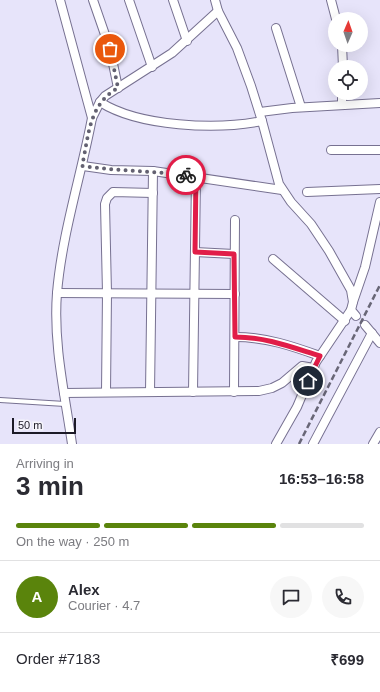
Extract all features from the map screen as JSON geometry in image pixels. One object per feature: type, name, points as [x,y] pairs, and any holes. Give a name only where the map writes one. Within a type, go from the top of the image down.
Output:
[{"type":"street","points":[[60,0],[92,118]]},
{"type":"street","points":[[93,0],[110,49],[118,88]]},
{"type":"street","points":[[129,0],[152,67]]},
{"type":"street","points":[[173,0],[187,41]]},
{"type":"street","points":[[215,0],[218,11],[237,48],[260,112],[276,178],[282,190],[311,224],[329,251],[351,290],[354,309]]},
{"type":"street","points":[[331,0],[334,12]]},
{"type":"street","points":[[72,444],[59,352],[57,293],[62,257],[92,118],[100,102],[187,41],[218,11]]},
{"type":"street","points":[[276,28],[301,107]]},
{"type":"street","points":[[342,100],[342,105]]},
{"type":"street","points":[[100,102],[122,114],[145,119],[218,126],[231,126],[262,121]]},
{"type":"street","points":[[260,112],[301,107],[380,103]]},
{"type":"street","points":[[331,150],[380,150]]},
{"type":"street","points":[[82,166],[111,170],[153,171],[282,190]]},
{"type":"street","points":[[150,392],[153,171]]},
{"type":"street","points":[[193,392],[196,177]]},
{"type":"street","points":[[307,192],[380,189]]},
{"type":"street","points":[[106,392],[107,293],[105,210],[107,198],[110,194],[118,191],[153,193]]},
{"type":"street","points":[[276,444],[297,407],[320,356],[354,309],[380,202]]},
{"type":"street","points":[[234,392],[235,220]]},
{"type":"street","points":[[195,252],[234,254]]},
{"type":"street","points":[[273,259],[345,321]]},
{"type":"street","points":[[57,293],[151,293],[194,295],[235,294]]},
{"type":"street","points":[[365,325],[380,343]]},
{"type":"street","points":[[313,444],[372,334]]},
{"type":"street","points":[[235,337],[250,337],[274,341],[320,356]]},
{"type":"street","points":[[64,393],[234,392],[272,388],[290,377],[302,366],[314,368]]},
{"type":"street","points":[[373,444],[380,432]]},
{"type":"lane","points":[[0,400],[66,404]]},
{"type":"railway","points":[[299,444],[380,285]]},
{"type":"way so far","points":[[110,49],[118,88],[105,96],[100,102],[92,118],[82,166],[111,170],[153,171],[186,175]]},
{"type":"route","points":[[186,175],[196,177],[195,252],[234,254],[235,337],[262,338],[320,356],[308,381]]}]
